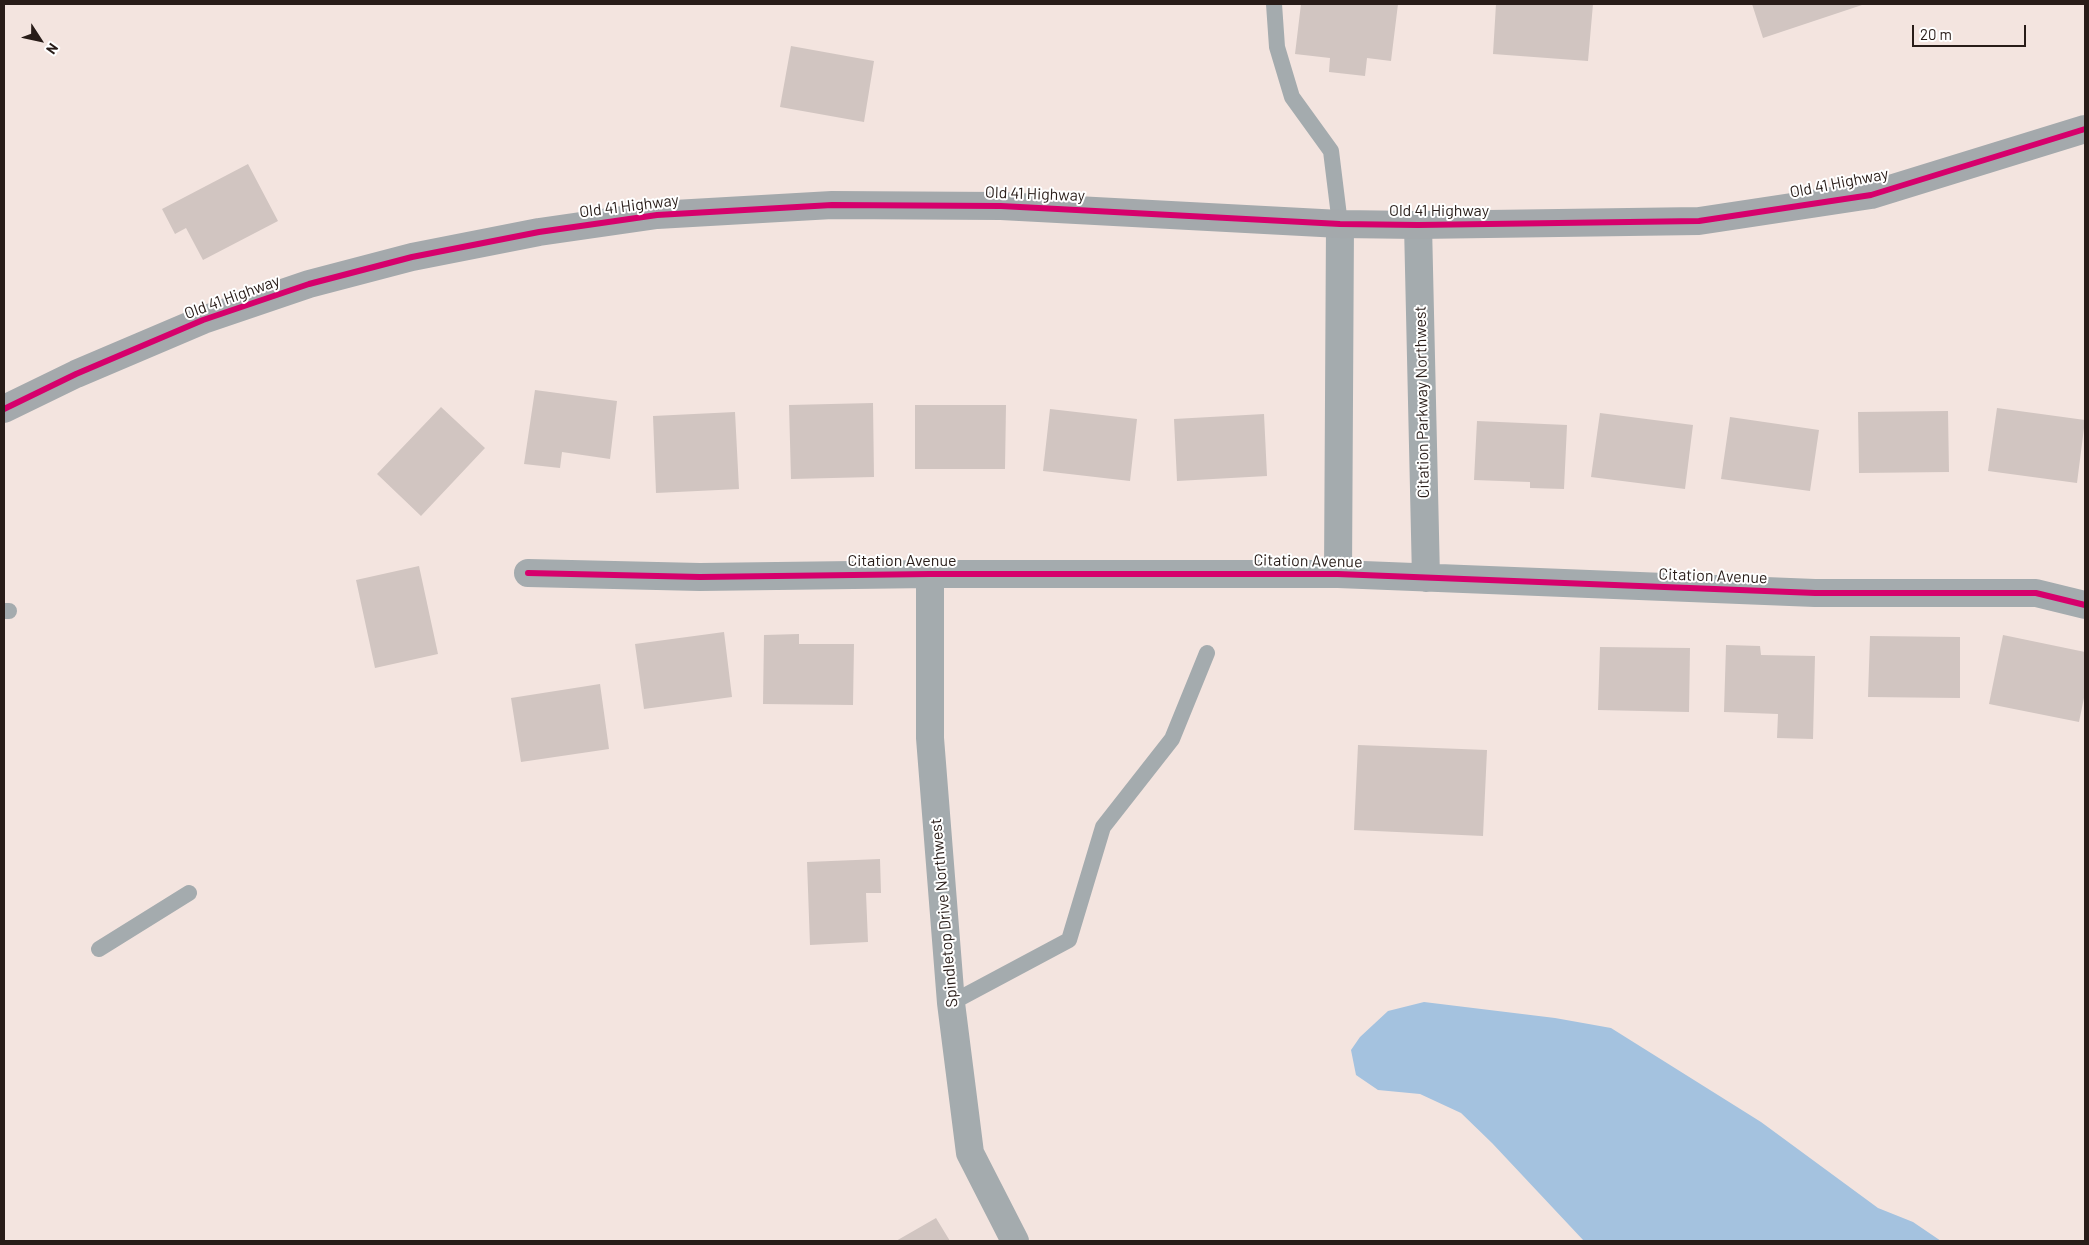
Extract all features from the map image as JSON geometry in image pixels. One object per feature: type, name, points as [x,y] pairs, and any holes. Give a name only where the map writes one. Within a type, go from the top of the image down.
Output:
[{"type":"main road","name":"Old 41 Highway","points":[[4,409],[76,374],[203,320],[309,284],[412,257],[512,237],[657,215],[832,205],[1001,206],[1340,224],[1418,225],[1708,220],[1871,195],[2085,129]]},
{"type":"street","points":[[1338,574],[1340,224]]},
{"type":"street","name":"Citation Parkway Northwest","points":[[1418,225],[1426,578]]},
{"type":"street","name":"Citation Avenue","points":[[528,573],[700,577],[930,574],[1338,574],[1815,593],[2036,593],[2085,605]]},
{"type":"street","name":"Spindletop Drive Northwest","points":[[930,574],[930,738],[951,1003],[970,1153],[1015,1241]]},
{"type":"lane","points":[[1274,4],[1277,47],[1292,97],[1330,151],[1340,224]]},
{"type":"lane","points":[[951,1003],[1069,940],[1103,827],[1172,739],[1207,653]]},
{"type":"lane","points":[[98,949],[189,893]]},
{"type":"water","points":[[1424,1002],[1555,1018],[1611,1028],[1761,1122],[1878,1208],[1913,1222],[1941,1241],[1584,1241],[1492,1143],[1461,1113],[1420,1094],[1378,1090],[1356,1075],[1351,1050],[1360,1037],[1388,1011]]},
{"type":"building","points":[[1301,4],[1398,4],[1391,61],[1367,58],[1365,76],[1329,72],[1330,58],[1295,54]]},
{"type":"building","points":[[1496,4],[1593,4],[1588,61],[1493,54]]},
{"type":"building","points":[[1752,4],[1865,4],[1763,38]]},
{"type":"building","points":[[791,46],[874,61],[864,122],[780,107]]},
{"type":"building","points":[[248,164],[278,221],[203,260],[186,228],[175,234],[162,209]]},
{"type":"building","points":[[535,390],[617,401],[610,459],[562,452],[560,468],[524,464]]},
{"type":"building","points":[[873,403],[874,477],[791,479],[789,405]]},
{"type":"building","points":[[915,405],[1006,405],[1005,469],[915,469]]},
{"type":"building","points":[[441,407],[485,448],[421,516],[377,474]]},
{"type":"building","points":[[1997,408],[2085,420],[2077,483],[1988,471]]},
{"type":"building","points":[[1050,409],[1137,419],[1130,481],[1043,471]]},
{"type":"building","points":[[1948,411],[1949,472],[1859,473],[1858,412]]},
{"type":"building","points":[[735,412],[739,489],[656,493],[653,416]]},
{"type":"building","points":[[1600,413],[1693,425],[1685,489],[1591,477]]},
{"type":"building","points":[[1264,414],[1267,476],[1177,481],[1174,419]]},
{"type":"building","points":[[1730,417],[1819,430],[1810,491],[1721,479]]},
{"type":"building","points":[[1477,421],[1567,425],[1564,489],[1530,488],[1530,482],[1474,480]]},
{"type":"building","points":[[419,566],[438,654],[375,668],[356,580]]},
{"type":"building","points":[[724,632],[732,697],[644,709],[635,644]]},
{"type":"building","points":[[799,634],[799,644],[854,644],[853,705],[763,704],[764,635]]},
{"type":"building","points":[[2003,635],[2085,652],[2085,693],[2079,722],[1989,704]]},
{"type":"building","points":[[1870,636],[1960,637],[1960,698],[1868,697]]},
{"type":"building","points":[[1726,645],[1760,646],[1761,655],[1815,656],[1813,739],[1777,738],[1778,714],[1724,712]]},
{"type":"building","points":[[1600,647],[1690,648],[1689,712],[1598,710]]},
{"type":"building","points":[[600,684],[609,749],[521,762],[511,698]]},
{"type":"building","points":[[1358,745],[1487,750],[1483,836],[1354,830]]},
{"type":"building","points":[[880,859],[881,893],[866,893],[868,942],[810,945],[807,862]]},
{"type":"building","points":[[936,1218],[950,1241],[896,1241]]},
{"type":"cycle path","points":[[4,409],[76,374],[203,320],[309,284],[412,257],[539,232],[657,215],[832,205],[1001,206],[1340,224],[1418,225],[1699,221],[1871,195],[2085,129]]},
{"type":"cycle path","points":[[528,573],[700,577],[930,574],[1338,574],[1815,593],[2036,593],[2085,605]]}]
